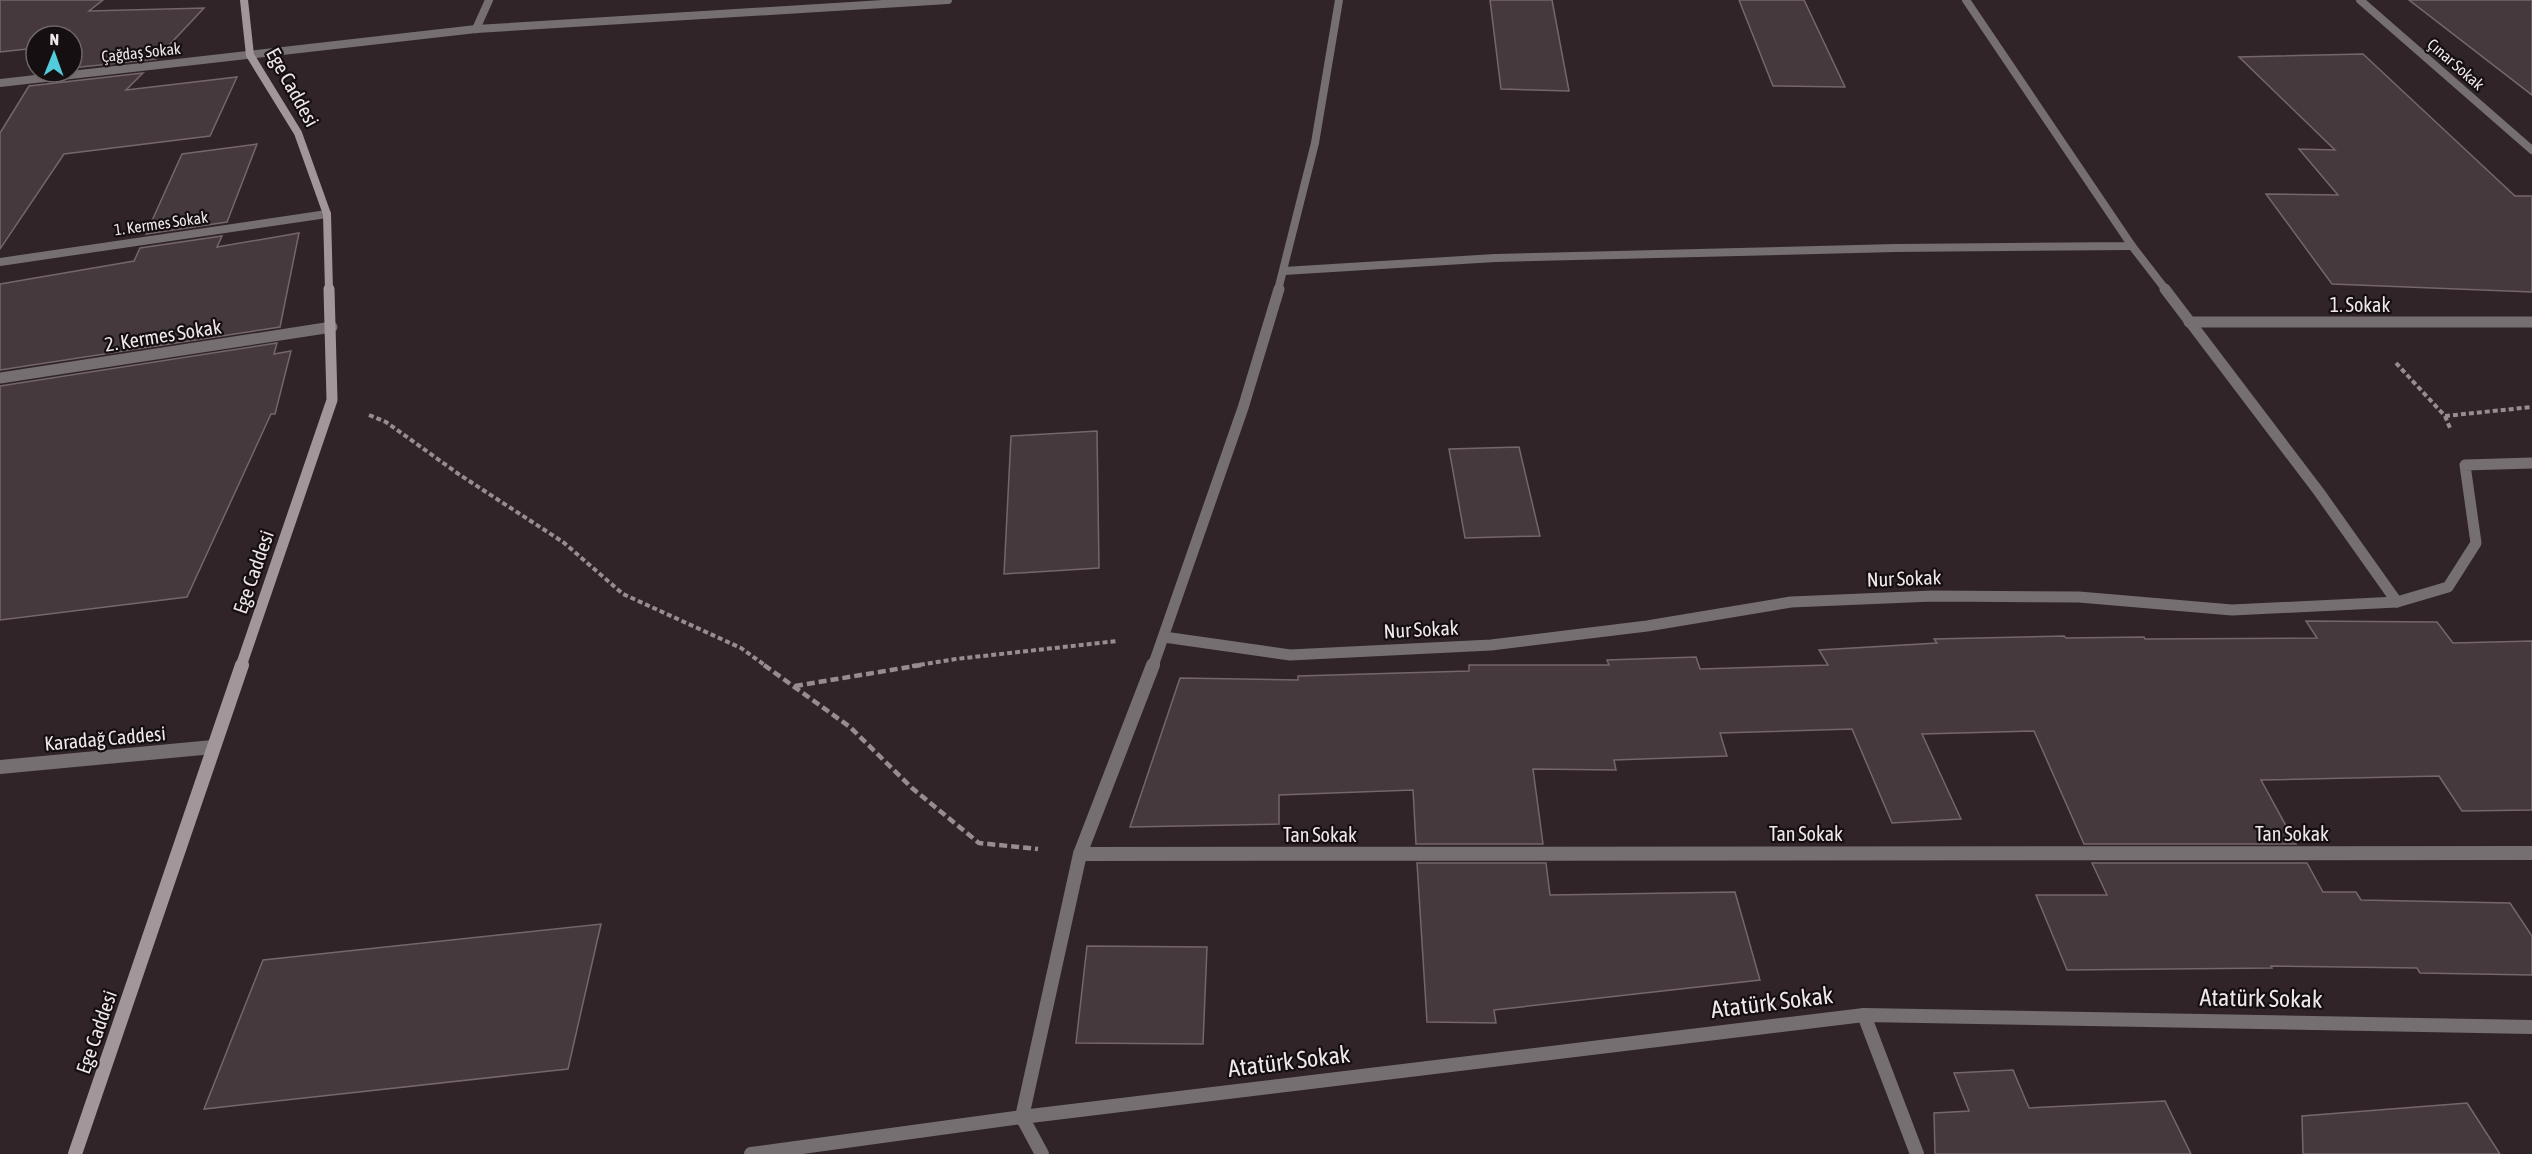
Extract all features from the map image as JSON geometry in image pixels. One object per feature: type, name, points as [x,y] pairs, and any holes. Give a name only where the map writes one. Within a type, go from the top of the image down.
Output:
[{"type":"street","name":"Ege Caddesi","points":[[75,1154],[332,400],[332,327],[327,214],[298,133],[250,55],[244,0]]},
{"type":"street","points":[[476,29],[489,0]]},
{"type":"street","name":"Çağdaş Sokak","points":[[0,83],[476,29],[948,0]]},
{"type":"street","points":[[1042,1154],[1022,1117],[1080,854],[1164,637],[1243,408],[1284,271],[1315,143],[1339,0]]},
{"type":"street","points":[[1966,0],[2132,246],[2319,492],[2397,602]]},
{"type":"street","name":"Çınar Sokak","points":[[2361,0],[2532,150]]},
{"type":"street","name":"1. Kermes Sokak","points":[[0,262],[327,214]]},
{"type":"street","points":[[1284,271],[1495,258],[1896,248],[2132,246]]},
{"type":"street","name":"1. Sokak","points":[[2189,322],[2532,322]]},
{"type":"street","name":"2. Kermes Sokak","points":[[0,378],[332,327]]},
{"type":"street","points":[[2465,465],[2532,463]]},
{"type":"street","name":"Nur Sokak","points":[[1164,637],[1290,656],[1491,645],[1647,626],[1791,602],[1933,596],[2079,597],[2232,610],[2397,602],[2448,587],[2476,543],[2465,465]]},
{"type":"street","name":"Karadağ Caddesi","points":[[0,767],[213,747]]},
{"type":"street","name":"Tan Sokak","points":[[1080,854],[2532,853]]},
{"type":"street","points":[[1864,1015],[1917,1154]]},
{"type":"street","name":"Atatürk Sokak","points":[[751,1154],[1022,1117],[1864,1015],[2532,1027]]},
{"type":"path","points":[[2359,322],[2445,416],[2465,465]]},
{"type":"path","points":[[332,400],[386,422],[563,542],[622,594],[741,648],[850,727],[912,788],[979,843],[1080,854]]},
{"type":"path","points":[[2445,416],[2532,407]]},
{"type":"path","points":[[795,686],[956,659],[1164,637]]},
{"type":"building","points":[[0,0],[103,0],[89,11],[204,8],[156,59],[84,67],[84,24],[24,24],[24,49],[0,52]]},
{"type":"building","points":[[1490,0],[1552,0],[1569,91],[1501,89]]},
{"type":"building","points":[[1739,0],[1804,0],[1845,87],[1773,86]]},
{"type":"building","points":[[2409,0],[2532,0],[2532,95]]},
{"type":"building","points":[[2363,54],[2515,196],[2532,196],[2532,292],[2332,284],[2266,194],[2338,195],[2299,149],[2335,150],[2239,57]]},
{"type":"building","points":[[143,73],[126,90],[237,77],[210,136],[64,154],[0,249],[0,133],[29,86],[84,84],[84,80]]},
{"type":"building","points":[[257,144],[227,222],[146,234],[182,154]]},
{"type":"building","points":[[299,233],[280,327],[0,370],[0,284],[134,261],[140,248],[222,236],[217,247]]},
{"type":"building","points":[[277,343],[274,354],[291,351],[275,414],[271,414],[187,597],[0,620],[0,386]]},
{"type":"building","points":[[1097,431],[1099,568],[1004,574],[1011,436]]},
{"type":"building","points":[[1519,447],[1540,536],[1465,538],[1449,449]]},
{"type":"building","points":[[2306,621],[2437,622],[2453,643],[2532,641],[2532,810],[2462,811],[2439,776],[2261,780],[2296,844],[2084,844],[2034,731],[1922,734],[1961,819],[1892,823],[1852,729],[1720,733],[1727,756],[1614,760],[1616,770],[1533,769],[1543,844],[1416,844],[1413,790],[1279,795],[1279,824],[1130,827],[1180,678],[1298,680],[1298,676],[1469,671],[1469,665],[1609,665],[1607,660],[1696,657],[1700,669],[1828,665],[1819,650],[1937,643],[1934,639],[2064,636],[2066,638],[2144,637],[2145,639],[2317,638]]},
{"type":"building","points":[[1417,863],[1546,863],[1550,895],[1735,892],[1760,980],[1494,1010],[1496,1023],[1427,1022]]},
{"type":"building","points":[[2092,863],[2307,863],[2323,892],[2356,892],[2361,900],[2510,903],[2532,936],[2532,975],[2420,973],[2417,968],[2271,966],[2272,968],[2067,970],[2036,895],[2107,895]]},
{"type":"building","points":[[601,924],[568,1069],[204,1109],[263,960]]},
{"type":"building","points":[[1087,946],[1207,947],[1203,1044],[1076,1043]]},
{"type":"building","points":[[2013,1070],[2029,1108],[2165,1101],[2191,1154],[1935,1154],[1934,1113],[1969,1111],[1954,1073]]},
{"type":"building","points":[[2467,1103],[2500,1154],[2303,1154],[2302,1116]]}]
